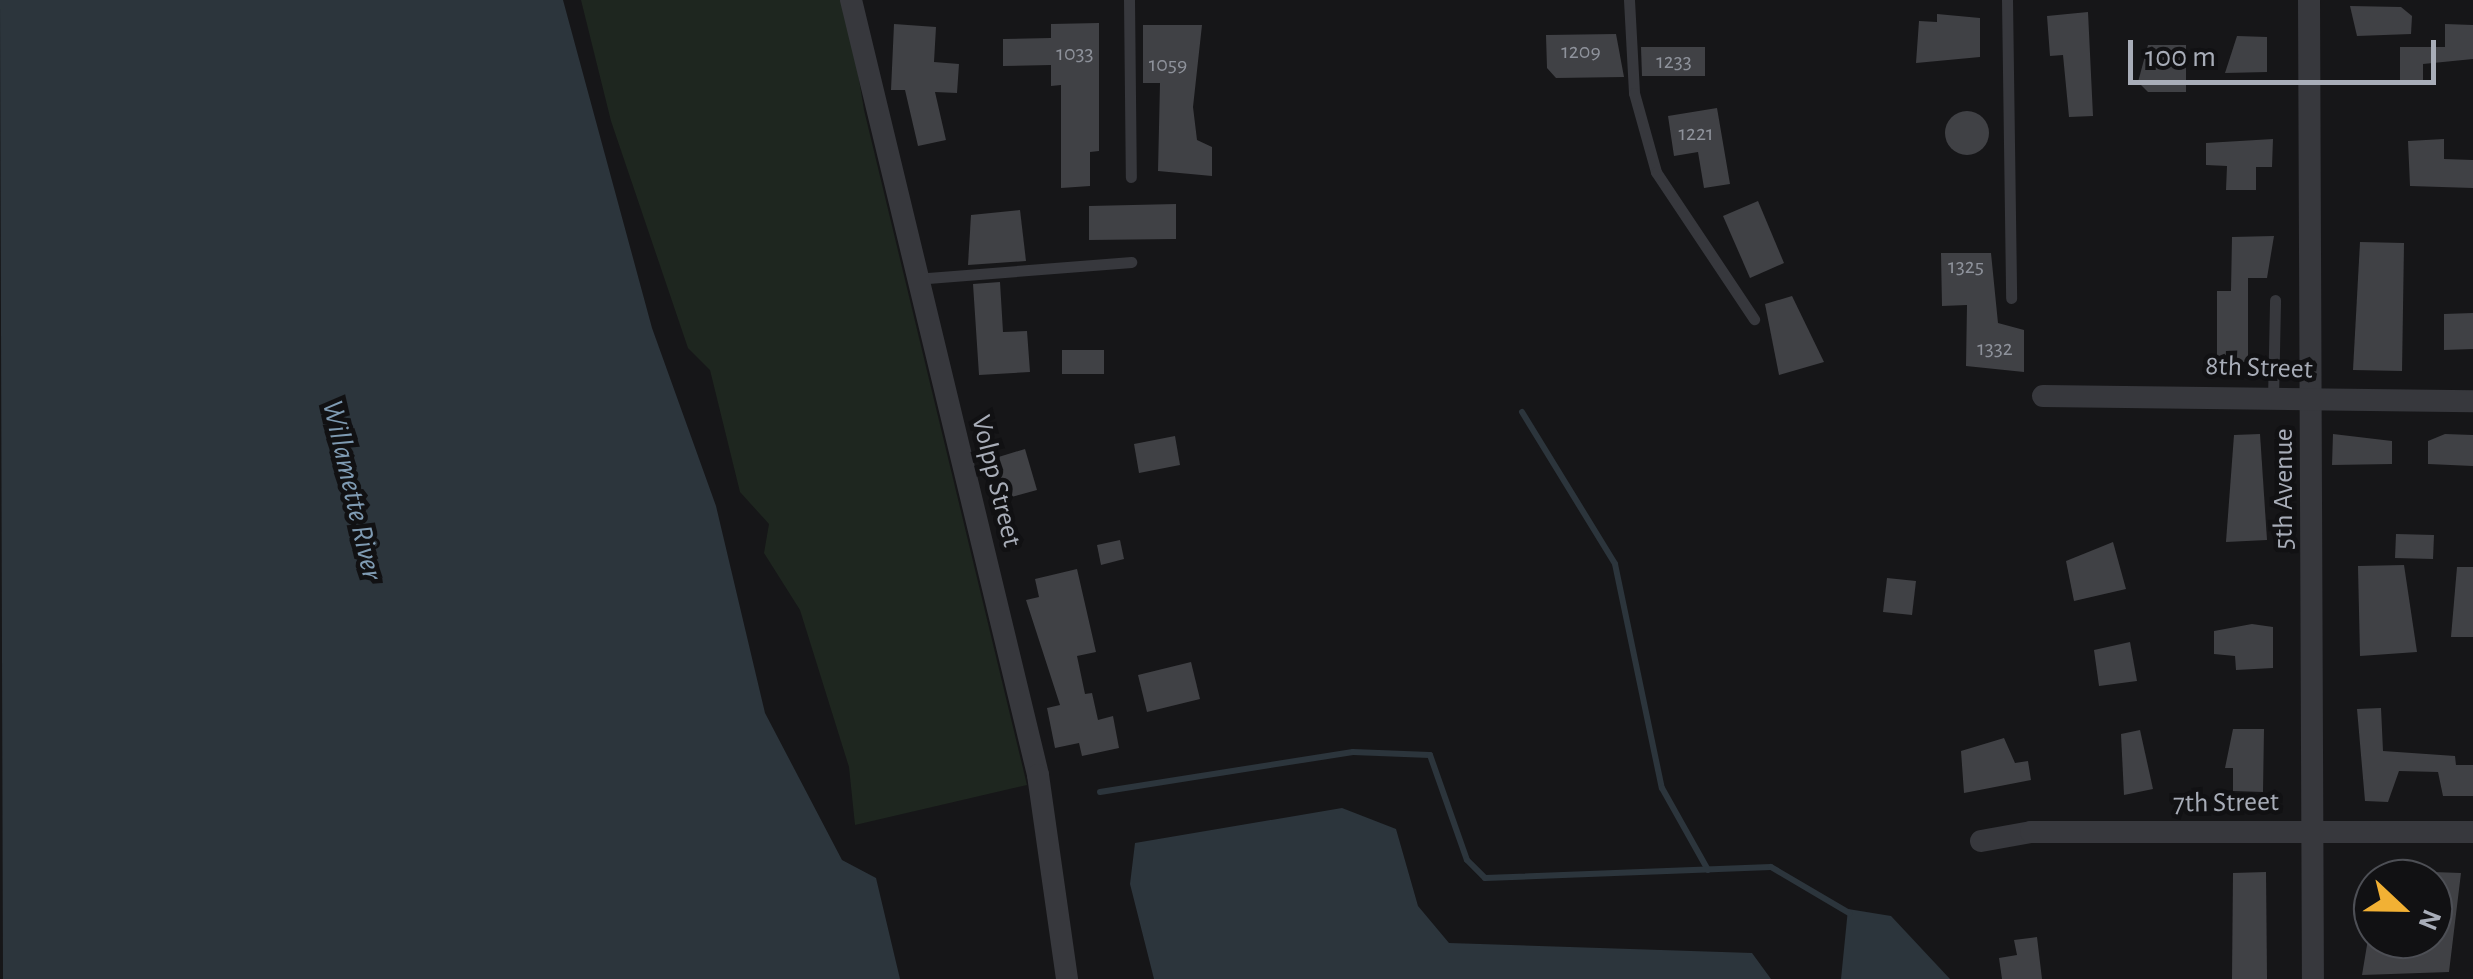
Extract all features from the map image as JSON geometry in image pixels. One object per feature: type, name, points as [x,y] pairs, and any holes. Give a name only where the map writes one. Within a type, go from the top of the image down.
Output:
[{"type":"street","name":"Volpp Street","points":[[851,0],[1038,775],[1068,979]]},
{"type":"street","name":"5th Avenue","points":[[2309,0],[2314,400],[2313,979]]},
{"type":"street","name":"8th Street","points":[[2043,396],[2473,401]]},
{"type":"street","name":"7th Street","points":[[1981,841],[2032,832],[2473,832]]},
{"type":"lane","points":[[1130,0],[1131,177]]},
{"type":"lane","points":[[1629,0],[1634,93],[1656,172],[1754,319]]},
{"type":"lane","points":[[2007,0],[2011,298]]},
{"type":"lane","points":[[916,278],[1131,262]]},
{"type":"lane","points":[[2274,399],[2275,300]]},
{"type":"shaded area","points":[[581,0],[846,0],[864,110],[1027,785],[855,825],[849,767],[800,610],[764,553],[769,524],[740,492],[710,370],[688,348],[611,121]]},
{"type":"water","name":"Willamette River","points":[[0,0],[563,0],[652,328],[716,506],[765,713],[842,860],[876,878],[900,979],[3,979]]},
{"type":"water","points":[[1342,808],[1396,829],[1418,906],[1449,943],[1752,953],[1771,979],[1154,979],[1130,884],[1135,843]]},
{"type":"water","points":[[1848,909],[1891,916],[1950,979],[1841,979]]},
{"type":"building","points":[[2350,6],[2401,7],[2412,16],[2411,34],[2357,36]]},
{"type":"building","points":[[2088,12],[2093,116],[2069,117],[2063,55],[2050,56],[2047,16]]},
{"type":"building","points":[[1937,14],[1980,18],[1980,57],[1916,63],[1919,21],[1937,22]]},
{"type":"building","points":[[1099,23],[1099,151],[1090,152],[1090,186],[1061,188],[1061,85],[1051,86],[1051,65],[1003,66],[1003,39],[1051,38],[1051,24]]},
{"type":"building","points":[[894,24],[936,27],[934,62],[959,64],[957,93],[935,92],[946,140],[918,146],[905,90],[891,90]]},
{"type":"building","points":[[2445,24],[2473,25],[2473,59],[2423,64],[2423,85],[2400,85],[2400,47],[2445,47]]},
{"type":"building","points":[[1143,25],[1202,25],[1193,107],[1197,140],[1212,147],[1212,176],[1158,171],[1160,83],[1143,83]]},
{"type":"building","points":[[1616,34],[1624,77],[1556,78],[1547,68],[1546,35]]},
{"type":"building","points":[[2237,36],[2267,37],[2267,72],[2225,73]]},
{"type":"building","points":[[2148,45],[2186,45],[2186,92],[2148,92],[2138,82]]},
{"type":"building","points":[[1641,47],[1705,47],[1705,76],[1642,76]]},
{"type":"building","points":[[1717,108],[1730,184],[1704,188],[1698,152],[1674,156],[1668,116]]},
{"type":"building","points":[[1967,111],[1983,117],[1989,133],[1983,149],[1967,155],[1951,149],[1945,133],[1951,117]]},
{"type":"building","points":[[2273,139],[2272,167],[2256,167],[2256,190],[2226,190],[2227,166],[2206,165],[2206,143]]},
{"type":"building","points":[[2444,139],[2444,159],[2473,160],[2473,188],[2410,186],[2408,141]]},
{"type":"building","points":[[1758,201],[1784,263],[1750,278],[1723,216]]},
{"type":"building","points":[[1176,204],[1176,239],[1089,240],[1089,206]]},
{"type":"building","points":[[1020,210],[1026,261],[968,265],[971,215]]},
{"type":"building","points":[[2274,236],[2267,278],[2248,278],[2248,362],[2217,362],[2217,291],[2231,291],[2232,237]]},
{"type":"building","points":[[2360,242],[2404,243],[2402,371],[2353,370]]},
{"type":"building","points":[[1941,253],[1991,253],[1998,323],[2024,330],[2024,372],[1966,366],[1967,305],[1942,306]]},
{"type":"building","points":[[1000,282],[1003,332],[1027,331],[1030,372],[979,375],[973,284]]},
{"type":"building","points":[[1792,296],[1824,362],[1779,375],[1765,304]]},
{"type":"building","points":[[2473,313],[2473,349],[2444,350],[2444,314]]},
{"type":"building","points":[[1062,350],[1104,350],[1104,374],[1062,374]]},
{"type":"building","points":[[2260,434],[2267,540],[2226,542],[2234,435]]},
{"type":"building","points":[[2333,434],[2392,441],[2392,464],[2332,465]]},
{"type":"building","points":[[2445,434],[2473,435],[2473,466],[2428,464],[2428,441]]},
{"type":"building","points":[[1175,436],[1180,465],[1139,473],[1134,444]]},
{"type":"building","points":[[1025,449],[1037,490],[1004,499],[992,459]]},
{"type":"building","points":[[2396,534],[2434,535],[2433,559],[2395,558]]},
{"type":"building","points":[[1120,540],[1124,559],[1101,565],[1097,545]]},
{"type":"building","points":[[2113,542],[2126,589],[2074,601],[2066,561]]},
{"type":"building","points":[[2404,565],[2417,652],[2360,656],[2358,566]]},
{"type":"building","points":[[2457,567],[2473,567],[2473,637],[2451,637]]},
{"type":"building","points":[[1077,569],[1096,652],[1077,656],[1085,694],[1092,693],[1098,720],[1113,716],[1119,748],[1082,756],[1079,743],[1055,748],[1047,708],[1060,705],[1026,600],[1039,597],[1035,579]]},
{"type":"building","points":[[1887,578],[1916,581],[1912,615],[1883,612]]},
{"type":"building","points":[[2252,624],[2273,627],[2273,668],[2236,670],[2235,656],[2214,654],[2214,631]]},
{"type":"building","points":[[2130,642],[2137,681],[2099,686],[2094,650]]},
{"type":"building","points":[[1191,662],[1200,699],[1147,712],[1138,675]]},
{"type":"building","points":[[2381,708],[2383,751],[2455,756],[2456,765],[2473,765],[2473,796],[2443,796],[2438,772],[2399,771],[2388,802],[2365,801],[2357,709]]},
{"type":"building","points":[[2233,729],[2264,729],[2263,792],[2233,791],[2233,768],[2225,768]]},
{"type":"building","points":[[2140,730],[2153,789],[2124,795],[2121,734]]},
{"type":"building","points":[[2004,738],[2015,763],[2028,761],[2031,780],[1964,793],[1961,751]]},
{"type":"building","points":[[2266,872],[2267,979],[2232,979],[2233,873]]},
{"type":"building","points":[[2453,873],[2461,873],[2453,939]]},
{"type":"building","points":[[2037,937],[2042,979],[2002,979],[1999,958],[2017,955],[2014,940]]},
{"type":"building","points":[[2365,959],[2451,959],[2449,972],[2362,975]]},
{"type":"waterway","points":[[1522,412],[1615,564],[1662,788],[1708,870]]},
{"type":"waterway","points":[[1100,792],[1353,752],[1430,755],[1467,860],[1485,878],[1771,867],[1849,913]]}]
